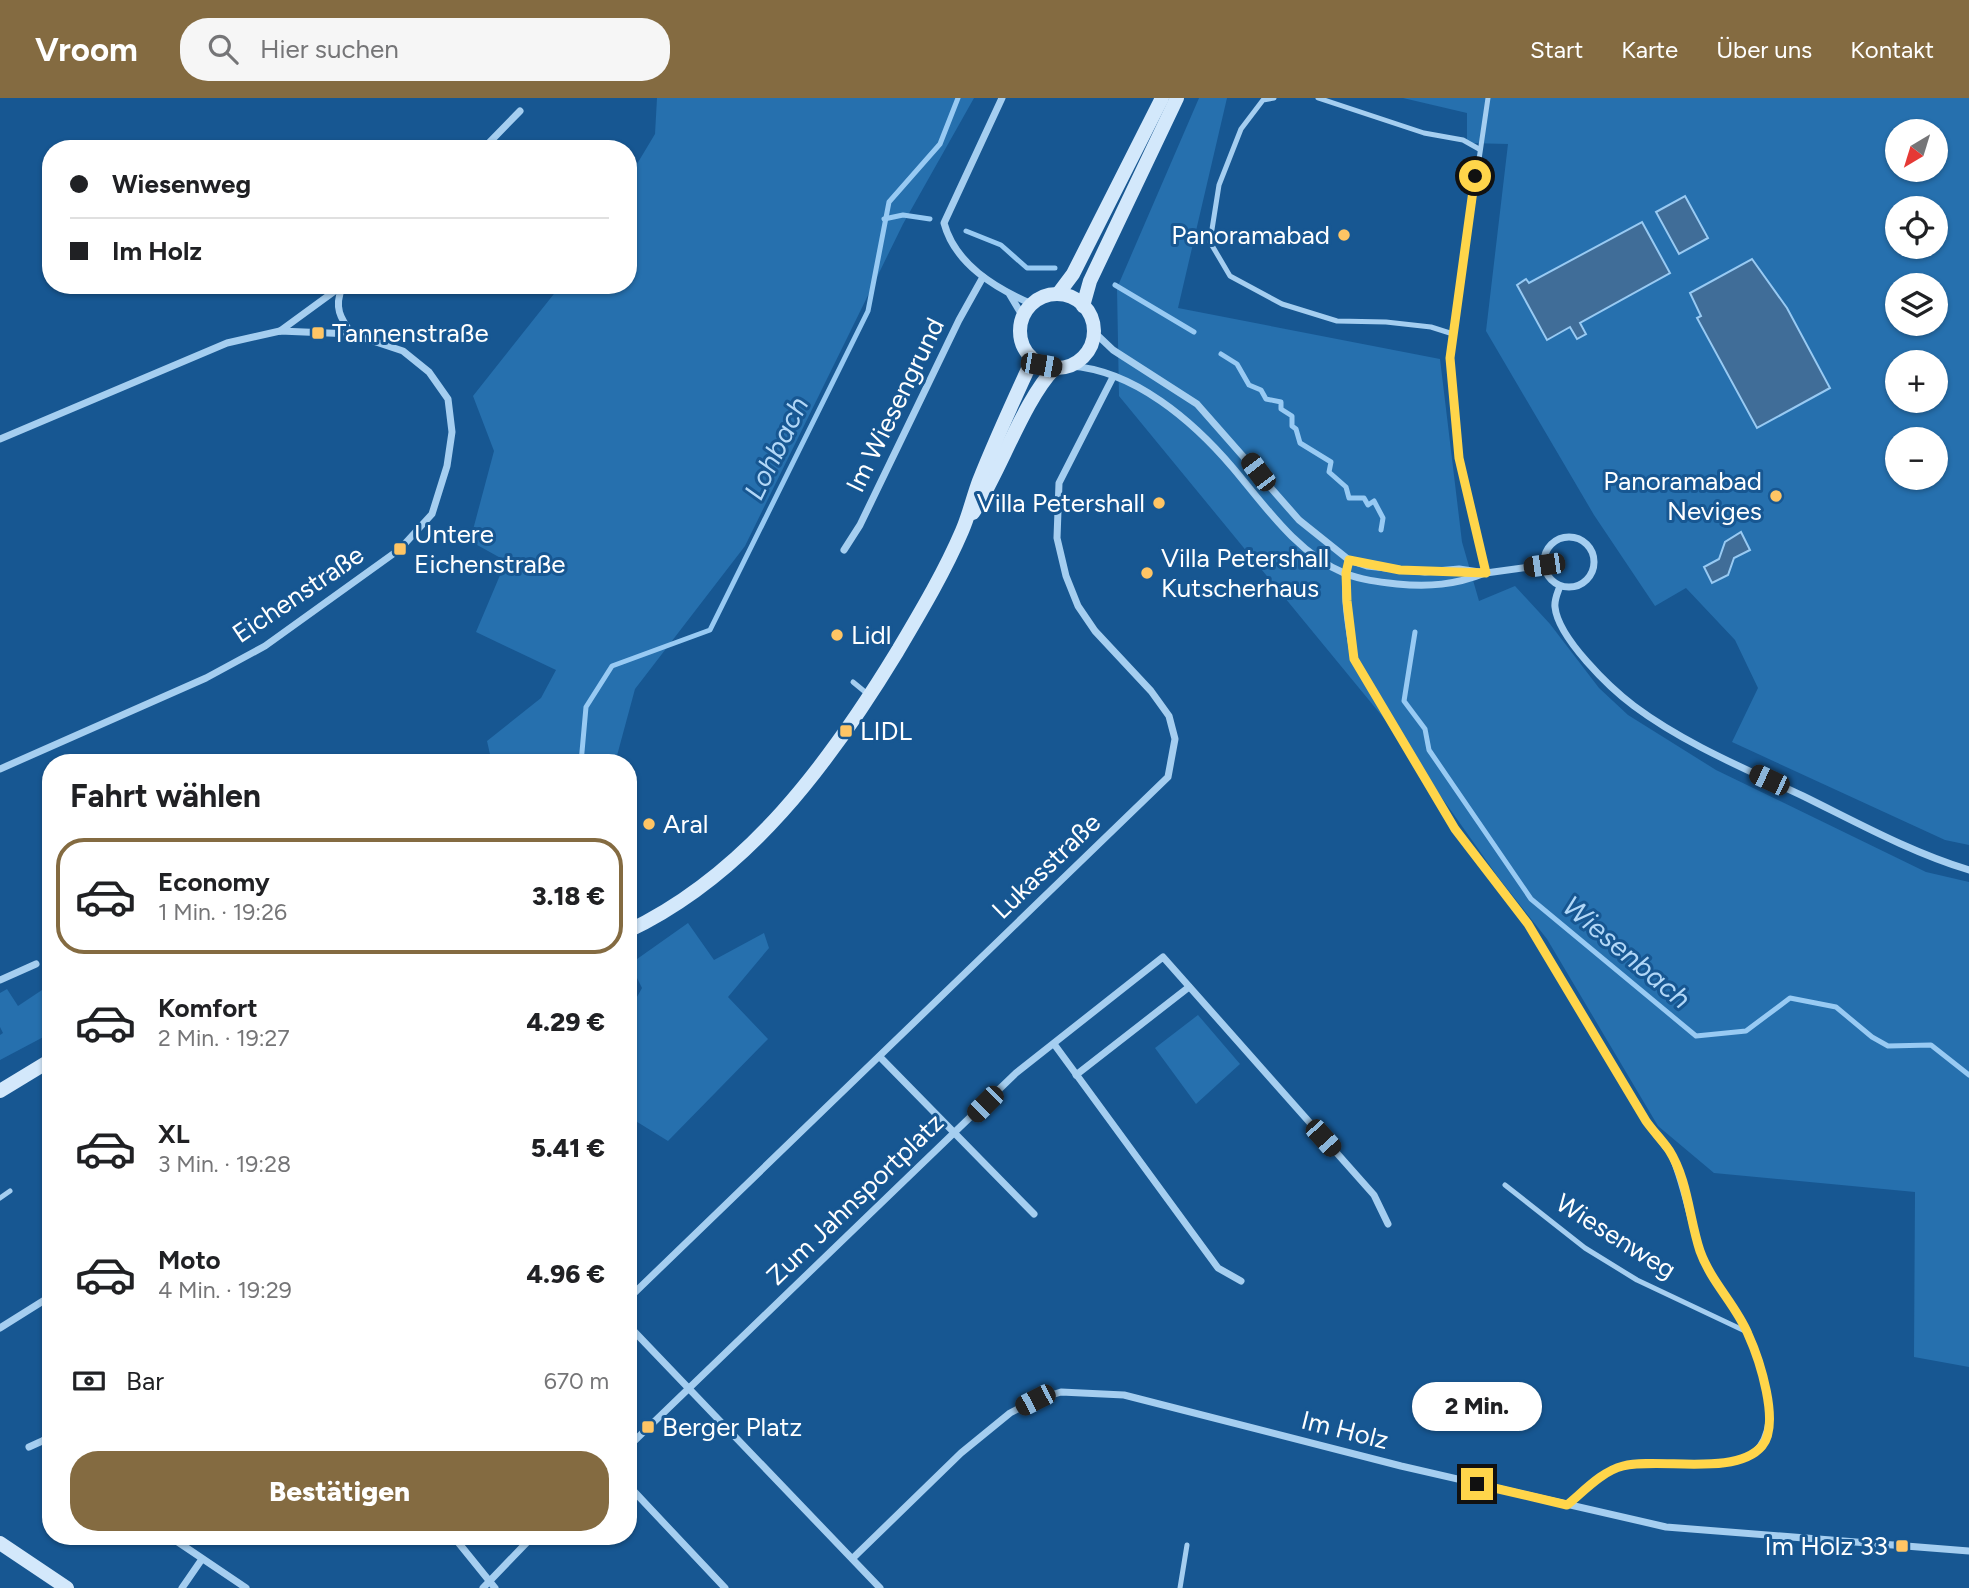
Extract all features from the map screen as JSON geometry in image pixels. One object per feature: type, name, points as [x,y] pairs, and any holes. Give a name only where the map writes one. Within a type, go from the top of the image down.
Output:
[{"type":"main road","points":[[1058,294],[1073,274],[1162,98]]},
{"type":"main road","points":[[1083,306],[1090,281],[1177,98]]},
{"type":"main road","points":[[637,926],[663,913],[697,889],[787,808],[821,768],[870,696],[912,627],[963,529],[990,488],[1038,391],[1090,346],[1092,318],[1083,306],[1072,297],[1058,294],[1043,296],[1027,309],[1021,344],[1041,365],[1063,367]]},
{"type":"main road","points":[[963,529],[979,482],[1028,369],[1030,356]]},
{"type":"main road","points":[[0,1091],[42,1065]]},
{"type":"main road","points":[[0,1543],[67,1588]]},
{"type":"street","points":[[1002,98],[944,223],[948,239],[958,253],[984,277],[1027,309]]},
{"type":"street","points":[[492,140],[520,111]]},
{"type":"street","name":"Im Wiesengrund","points":[[844,551],[984,277]]},
{"type":"street","points":[[280,331],[331,294]]},
{"type":"street","points":[[339,294],[336,301],[341,319],[352,334]]},
{"type":"street","points":[[1010,294],[1027,309]]},
{"type":"street","name":"Eichenstraße","points":[[0,439],[227,343],[280,331],[352,334],[403,351],[429,372],[448,399],[452,432],[447,466],[432,514],[417,533],[321,608],[265,646],[206,678],[0,769]]},
{"type":"street","points":[[1093,331],[1113,350],[1197,404],[1245,455],[1270,489],[1299,520],[1349,560],[1400,570],[1486,573],[1544,565]]},
{"type":"street","points":[[1063,367],[1088,367],[1113,377],[1187,420],[1289,533],[1324,562],[1346,573],[1378,582],[1425,587],[1460,583],[1486,573]]},
{"type":"street","name":"Lukasstraße","points":[[637,1290],[1168,776],[1175,739],[1169,716],[1151,691],[1095,631],[1078,606],[1066,576],[1057,538],[1059,483],[1113,377]]},
{"type":"street","points":[[1566,537],[1585,542],[1594,559],[1589,578],[1572,587],[1553,582],[1544,565],[1549,547],[1566,537]]},
{"type":"street","name":"Wiesenweg","points":[[1349,560],[1346,573],[1349,628],[1354,659],[1455,829],[1528,924],[1639,1110],[1669,1151]]},
{"type":"street","points":[[1560,586],[1555,606],[1560,623],[1580,653],[1633,706],[1681,736],[1882,836],[1934,859],[1969,870]]},
{"type":"street","name":"Zum Jahnsportplatz","points":[[637,1438],[1016,1073],[1163,957],[1374,1195],[1388,1224]]},
{"type":"street","points":[[0,979],[36,964]]},
{"type":"street","points":[[1076,1075],[1189,987]]},
{"type":"street","points":[[1054,1044],[1218,1268],[1241,1281]]},
{"type":"street","points":[[880,1057],[1034,1214]]},
{"type":"street","points":[[0,1328],[42,1302]]},
{"type":"street","points":[[637,1334],[880,1588]]},
{"type":"street","name":"Im Holz","points":[[853,1558],[961,1453],[1010,1413],[1035,1400],[1061,1392],[1124,1395],[1666,1527],[1969,1551]]},
{"type":"street","points":[[29,1447],[42,1441]]},
{"type":"street","points":[[637,1495],[725,1588]]},
{"type":"street","points":[[182,1545],[246,1588]]},
{"type":"street","points":[[459,1545],[489,1586],[525,1545]]},
{"type":"street","points":[[182,1588],[202,1559]]},
{"type":"lane","points":[[1274,98],[1263,100],[1241,129],[1219,186],[1210,242],[1230,276],[1282,304],[1337,321],[1386,322],[1431,327],[1453,334]]},
{"type":"lane","points":[[1318,98],[1424,133],[1463,140],[1479,149]]},
{"type":"lane","points":[[1486,573],[1459,458],[1450,358],[1488,98]]},
{"type":"lane","points":[[853,682],[870,696]]},
{"type":"lane","name":"Wiesenweg","points":[[1567,1505],[1607,1473],[1623,1466],[1734,1462],[1762,1446],[1769,1427],[1767,1391],[1748,1332],[1716,1285],[1700,1252],[1681,1177],[1669,1151]]},
{"type":"lane","name":"Wiesenweg","points":[[1505,1185],[1585,1248],[1637,1280],[1748,1332]]},
{"type":"lane","points":[[0,1198],[10,1191]]},
{"type":"lane","points":[[1180,1588],[1187,1545]]},
{"type":"shaded area","points":[[657,98],[974,98],[903,224],[745,546],[635,689],[617,754],[490,754],[487,741],[541,698],[556,670],[476,632],[506,561],[470,541],[494,451],[473,396],[554,294],[637,294],[637,164],[655,134]]},
{"type":"shaded area","points":[[1199,98],[1227,98],[1178,308],[1440,359],[1462,542],[1479,601],[1515,586],[1550,624],[1599,688],[1628,715],[1716,770],[1926,872],[1969,882],[1969,1367],[1914,1357],[1915,1192],[1714,1173],[1658,1126],[1547,939],[1498,877],[1396,733],[1119,396],[1117,288]]},
{"type":"shaded area","name":"Panoramabad Neviges","points":[[1403,98],[1969,98],[1969,845],[1945,840],[1732,742],[1758,688],[1735,640],[1686,588],[1655,606],[1594,515],[1486,331],[1508,144],[1467,143],[1467,113]]},
{"type":"shaded area","points":[[1685,196],[1708,238],[1679,254],[1656,212]]},
{"type":"shaded area","points":[[1642,222],[1670,273],[1580,323],[1586,334],[1577,339],[1570,327],[1547,340],[1517,285],[1526,279],[1529,283]]},
{"type":"shaded area","points":[[1752,259],[1787,308],[1830,388],[1757,428],[1697,318],[1701,316],[1690,293]]},
{"type":"shaded area","points":[[1741,532],[1750,550],[1734,558],[1728,575],[1712,583],[1704,567],[1719,559],[1725,542]]},
{"type":"shaded area","points":[[688,923],[714,960],[764,933],[769,948],[728,997],[768,1039],[668,1141],[637,1122],[637,997],[642,988],[637,978],[637,959]]},
{"type":"shaded area","points":[[7,989],[18,1006],[42,990],[42,1038],[0,1060],[0,1035],[3,1033],[0,1027],[0,993]]},
{"type":"shaded area","points":[[1198,1015],[1240,1064],[1196,1104],[1155,1048]]},
{"type":"waterway","name":"Lohbach","points":[[582,754],[586,707],[612,666],[710,630],[868,311],[889,202],[940,144],[958,98]]},
{"type":"waterway","name":"Wiesenbach","points":[[884,219],[903,215],[930,219]]},
{"type":"waterway","name":"Wiesenbach","points":[[966,231],[1001,245],[1027,268],[1055,268]]},
{"type":"waterway","name":"Wiesenbach","points":[[1115,285],[1194,332]]},
{"type":"waterway","name":"Wiesenbach","points":[[1221,354],[1237,364],[1249,385],[1261,390],[1266,399],[1281,402],[1281,409],[1292,416],[1292,426],[1296,429],[1300,443],[1331,462],[1329,472],[1346,487],[1349,498],[1364,498],[1368,505],[1374,501],[1383,518],[1381,530]]},
{"type":"waterway","name":"Wiesenbach","points":[[1415,632],[1404,701],[1425,729],[1429,750],[1531,899],[1696,1036],[1746,1031],[1790,998],[1836,1007],[1872,1037],[1888,1046],[1931,1045],[1969,1075]]},
{"type":"place","name":"Panoramabad","points":[[1344,235]]},
{"type":"place","name":"Tannenstraße","points":[[318,333]]},
{"type":"place","name":"Panoramabad Neviges","points":[[1776,496]]},
{"type":"place","name":"Villa Petershall","points":[[1159,503]]},
{"type":"place","name":"Untere Eichenstraße","points":[[400,549]]},
{"type":"place","name":"Villa Petershall Kutscherhaus","points":[[1147,573]]},
{"type":"place","name":"Lidl","points":[[837,635]]},
{"type":"place","name":"LIDL","points":[[846,731]]},
{"type":"place","name":"Aral","points":[[649,824]]},
{"type":"place","name":"Berger Platz","points":[[648,1427]]},
{"type":"place","name":"Im Holz 33","points":[[1902,1546]]},
{"type":"route","points":[[1475,176],[1450,358],[1459,458],[1486,573],[1459,569],[1425,572],[1400,570],[1349,560],[1346,573],[1347,601],[1354,659],[1455,829],[1528,924],[1646,1121],[1669,1151],[1681,1177],[1700,1252],[1716,1285],[1748,1332],[1767,1391],[1769,1427],[1762,1446],[1734,1462],[1623,1466],[1607,1473],[1567,1505],[1477,1484]]}]
